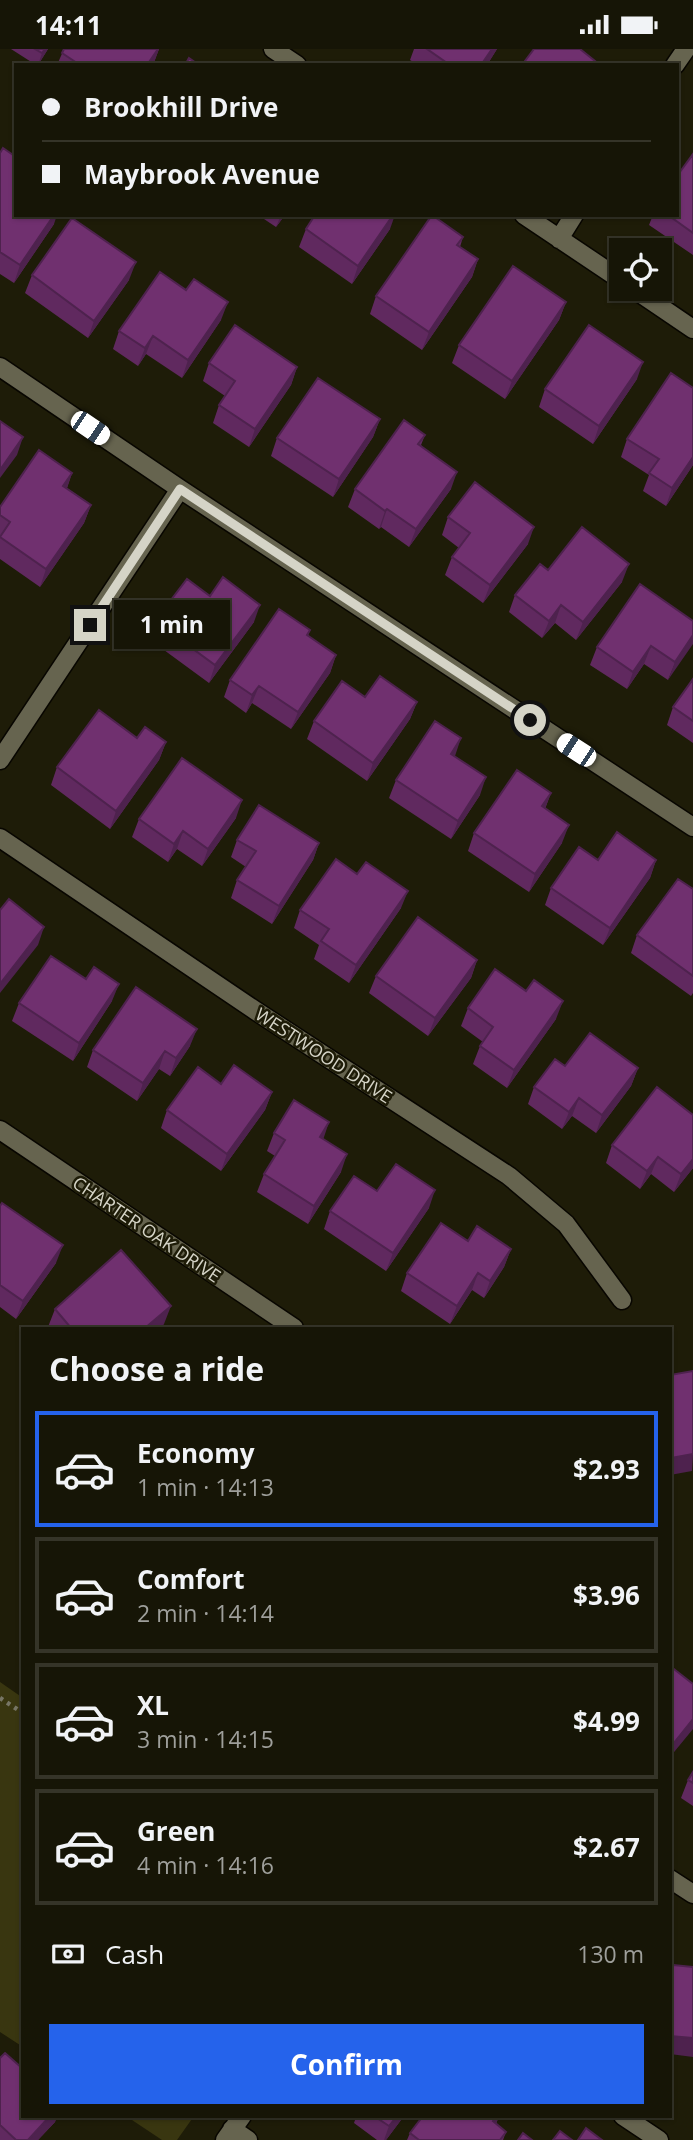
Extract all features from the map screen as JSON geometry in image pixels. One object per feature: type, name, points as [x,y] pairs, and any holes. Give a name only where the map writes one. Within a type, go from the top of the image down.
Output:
[{"type":"street","points":[[274,49],[294,63]]},
{"type":"street","points":[[527,217],[609,273]]},
{"type":"street","points":[[559,239],[573,217]]},
{"type":"street","points":[[652,301],[693,328]]},
{"type":"street","points":[[0,367],[693,827]]},
{"type":"street","points":[[0,761],[180,489]]},
{"type":"street","name":"WESTWOOD DRIVE","points":[[0,838],[256,1011],[509,1176],[566,1224],[622,1300]]},
{"type":"street","name":"CHARTER OAK DRIVE","points":[[0,1131],[293,1327]]},
{"type":"street","points":[[672,1880],[693,1894]]},
{"type":"street","points":[[626,2118],[659,2140]]},
{"type":"street","points":[[233,2128],[248,2140]]},
{"type":"path","points":[[0,1698],[21,1712]]},
{"type":"shaded area","points":[[0,1682],[21,1697],[21,2046],[0,2032]]},
{"type":"shaded area","points":[[129,2118],[193,2118],[177,2140],[162,2140]]},
{"type":"building","points":[[64,49],[158,49],[148,63],[77,63],[62,53]]},
{"type":"building","points":[[427,49],[492,49],[482,63],[447,63]]},
{"type":"building","points":[[534,49],[580,49],[598,63],[524,63]]},
{"type":"building","points":[[3,148],[14,156],[14,217],[53,217],[20,265],[0,252],[0,153]]},
{"type":"building","points":[[693,154],[693,233],[671,217],[679,217],[679,173]]},
{"type":"building","points":[[314,217],[392,217],[358,266],[306,229]]},
{"type":"building","points":[[431,217],[435,217],[463,237],[457,245],[478,259],[429,332],[376,296]]},
{"type":"building","points":[[72,218],[136,262],[94,321],[32,275]]},
{"type":"building","points":[[513,266],[566,302],[512,381],[459,345]]},
{"type":"building","points":[[160,272],[186,290],[194,279],[228,302],[188,360],[153,336],[145,348],[119,331]]},
{"type":"building","points":[[235,325],[297,367],[255,429],[219,405],[235,381],[209,363]]},
{"type":"building","points":[[589,325],[643,362],[599,426],[545,389]]},
{"type":"building","points":[[671,373],[693,388],[693,457],[672,488],[649,473],[659,459],[627,439]]},
{"type":"building","points":[[318,378],[380,419],[339,479],[277,438]]},
{"type":"building","points":[[404,420],[425,435],[418,444],[457,472],[416,529],[355,489]]},
{"type":"building","points":[[0,421],[23,437],[0,470]]},
{"type":"building","points":[[39,450],[72,473],[63,486],[91,505],[46,569],[0,537],[10,522],[0,515],[0,507]]},
{"type":"building","points":[[475,482],[534,527],[490,585],[452,557],[470,533],[448,517]]},
{"type":"building","points":[[582,527],[629,564],[583,622],[561,605],[549,621],[515,595],[540,564],[548,570]]},
{"type":"building","points":[[223,577],[260,605],[215,665],[155,621],[187,579],[210,596]]},
{"type":"building","points":[[640,584],[693,621],[693,635],[675,662],[651,646],[633,672],[597,647]]},
{"type":"building","points":[[279,609],[310,630],[307,635],[336,655],[298,712],[259,686],[252,695],[230,680]]},
{"type":"building","points":[[380,676],[417,702],[373,763],[314,721],[342,681],[365,697]]},
{"type":"building","points":[[693,679],[693,721],[673,707]]},
{"type":"building","points":[[99,710],[137,738],[145,727],[166,742],[116,811],[57,767]]},
{"type":"building","points":[[435,721],[461,738],[451,754],[486,777],[458,821],[396,780]]},
{"type":"building","points":[[182,758],[242,800],[208,849],[183,831],[174,844],[139,819]]},
{"type":"building","points":[[517,770],[551,793],[542,806],[569,825],[535,874],[474,833]]},
{"type":"building","points":[[259,805],[319,843],[279,906],[237,880],[256,851],[237,840]]},
{"type":"building","points":[[617,832],[656,860],[610,928],[551,888],[579,847],[598,860]]},
{"type":"building","points":[[336,859],[357,874],[366,862],[408,891],[356,965],[321,941],[329,929],[300,910]]},
{"type":"building","points":[[678,879],[693,889],[693,976],[637,935]]},
{"type":"building","points":[[9,899],[44,927],[0,984],[0,910]]},
{"type":"building","points":[[418,917],[477,960],[435,1018],[376,976]]},
{"type":"building","points":[[51,956],[86,979],[94,967],[119,984],[79,1043],[19,1003]]},
{"type":"building","points":[[495,969],[526,991],[534,980],[563,1001],[514,1070],[480,1046],[493,1027],[468,1008]]},
{"type":"building","points":[[136,987],[197,1029],[176,1058],[165,1051],[143,1083],[93,1050]]},
{"type":"building","points":[[590,1033],[638,1068],[602,1115],[579,1098],[569,1112],[534,1087],[555,1059],[565,1066]]},
{"type":"building","points":[[234,1065],[272,1092],[227,1154],[167,1110],[198,1067],[221,1084]]},
{"type":"building","points":[[657,1087],[693,1115],[693,1159],[681,1174],[658,1157],[647,1171],[612,1145]]},
{"type":"building","points":[[294,1100],[329,1122],[320,1137],[347,1154],[314,1206],[264,1174],[285,1140],[274,1133]]},
{"type":"building","points":[[396,1164],[435,1190],[393,1253],[330,1211],[354,1176],[377,1191]]},
{"type":"building","points":[[2,1203],[63,1245],[23,1301],[0,1285]]},
{"type":"building","points":[[441,1223],[468,1241],[477,1226],[511,1249],[490,1281],[478,1273],[457,1306],[407,1273]]},
{"type":"building","points":[[121,1250],[171,1306],[146,1327],[70,1327],[55,1309]]},
{"type":"building","points":[[693,1371],[693,1454],[672,1458],[672,1375]]},
{"type":"building","points":[[672,1668],[693,1684],[693,1719],[673,1744]]},
{"type":"building","points":[[673,1965],[693,1967],[693,2038],[672,2036]]},
{"type":"building","points":[[5,2053],[21,2067],[21,2118],[48,2118],[28,2140],[16,2140],[0,2125],[0,2058]]},
{"type":"building","points":[[377,2118],[395,2118],[389,2126]]},
{"type":"building","points":[[421,2118],[495,2118],[493,2121],[506,2132],[500,2140],[419,2140],[410,2133]]},
{"type":"building","points":[[586,2128],[602,2140],[578,2140]]},
{"type":"building","points":[[560,2131],[572,2140],[553,2140]]},
{"type":"building","points":[[523,2133],[532,2140],[518,2140]]},
{"type":"route","points":[[90,625],[180,489],[530,720]]}]
